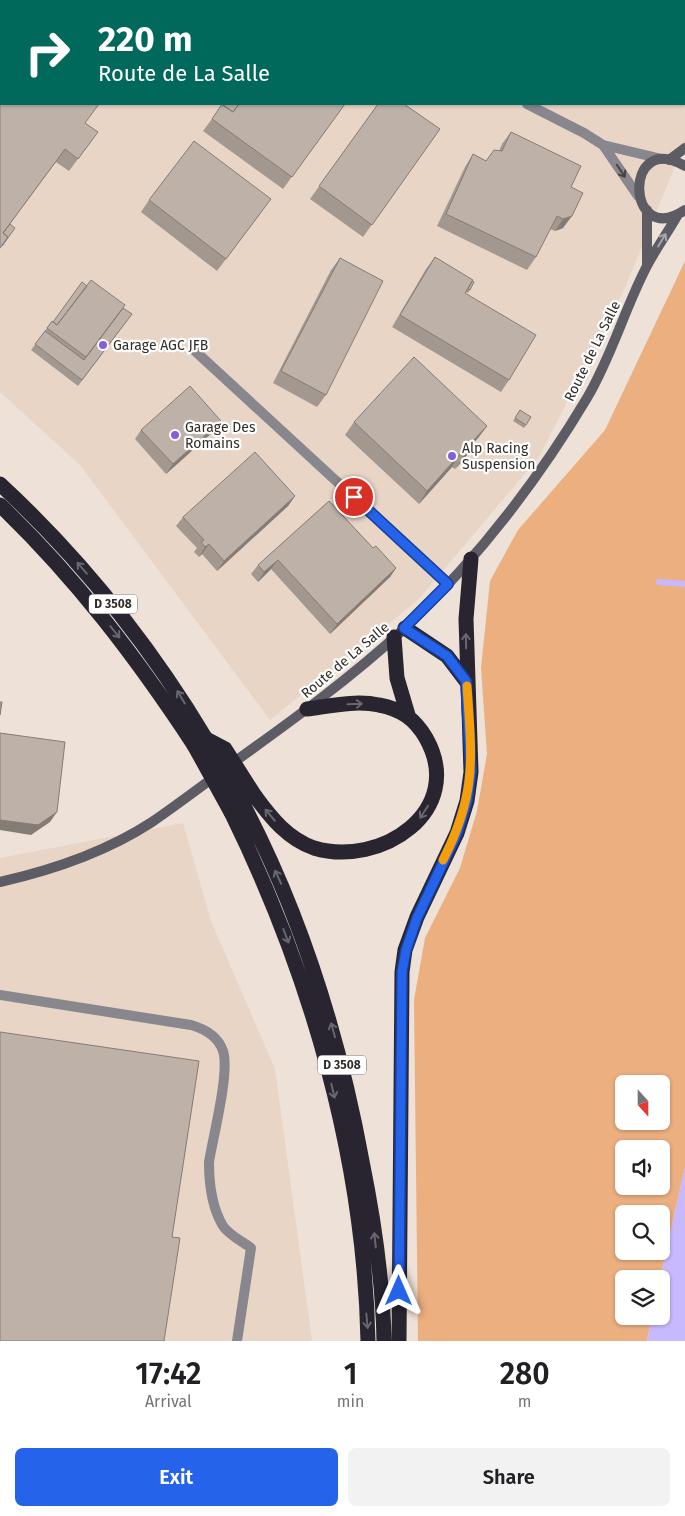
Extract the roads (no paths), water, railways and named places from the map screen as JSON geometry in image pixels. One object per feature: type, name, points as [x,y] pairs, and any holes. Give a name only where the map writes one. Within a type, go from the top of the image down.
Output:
[{"type":"highway","name":"D 3508","points":[[0,484],[67,551],[102,590],[176,688],[200,742]]},
{"type":"highway","name":"D 3508","points":[[0,505],[34,538],[80,588],[200,742],[243,804],[283,886],[306,945],[340,1055],[352,1107],[375,1234],[384,1341]]},
{"type":"highway","points":[[399,1341],[402,972],[406,950],[417,918],[457,833],[467,801],[471,772],[466,681],[466,619],[470,559]]},
{"type":"highway","points":[[408,716],[397,678],[399,633],[447,656],[466,681]]},
{"type":"highway","points":[[243,804],[291,836],[314,848],[329,851],[361,851],[390,842],[414,827],[428,809],[435,786],[435,762],[430,745],[422,730],[408,716],[377,704],[307,709]]},
{"type":"highway","name":"D 3508","points":[[243,804],[271,897],[289,944],[328,1072],[351,1176],[358,1223],[368,1341]]},
{"type":"street","points":[[193,0],[210,0]]},
{"type":"street","points":[[529,105],[604,145],[685,166]]},
{"type":"street","points":[[604,145],[647,210],[656,216],[666,218],[681,213]]},
{"type":"street","points":[[638,196],[637,184],[642,173],[651,164],[666,160],[685,148]]},
{"type":"street","name":"Route de La Salle","points":[[647,210],[647,265]]},
{"type":"street","name":"Route de La Salle","points":[[0,882],[71,862],[152,822],[307,709],[399,633],[470,559],[506,516],[547,461],[588,396],[647,265],[681,213]]},
{"type":"street","points":[[194,350],[448,584]]},
{"type":"street","points":[[0,994],[191,1025],[202,1028],[218,1041],[222,1050],[224,1066],[209,1162],[209,1178],[217,1212],[224,1228],[251,1248],[237,1341]]},
{"type":"waterway","points":[[659,582],[685,584]]},
{"type":"place","name":"Garage AGC JFB","points":[[103,345]]},
{"type":"place","name":"Garage Des Romains","points":[[175,435]]},
{"type":"place","name":"Alp Racing Suspension","points":[[452,456]]}]
